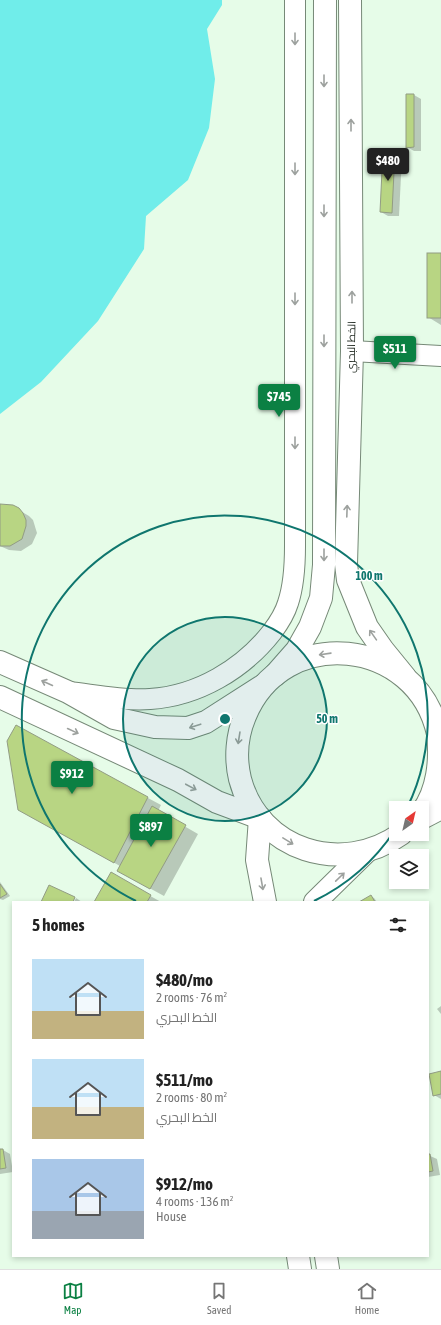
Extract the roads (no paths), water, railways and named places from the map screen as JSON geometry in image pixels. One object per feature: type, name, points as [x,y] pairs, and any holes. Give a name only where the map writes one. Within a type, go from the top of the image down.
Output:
[{"type":"main road","points":[[324,0],[324,564],[321,598],[310,627],[297,650],[255,696],[242,722],[237,750],[238,765],[240,779],[252,806],[260,818],[282,837],[308,851],[337,855],[352,855],[380,847],[390,841]]},
{"type":"main road","name":"الخط البحري","points":[[350,0],[352,351],[346,564],[348,580],[367,627],[410,683]]},
{"type":"main road","points":[[0,662],[68,692],[114,718],[155,728],[188,728],[206,722],[270,680],[286,667],[299,660],[326,653],[340,652],[368,657],[394,669],[441,710]]},
{"type":"main road","points":[[410,683],[431,712],[440,740],[439,769],[436,783],[429,801]]},
{"type":"main road","points":[[0,697],[178,780],[217,802],[260,818]]},
{"type":"main road","points":[[429,814],[441,808]]},
{"type":"main road","points":[[260,818],[258,860],[265,901]]},
{"type":"main road","points":[[316,901],[366,852]]},
{"type":"main road","points":[[298,1257],[300,1269]]},
{"type":"main road","points":[[326,1257],[328,1269]]},
{"type":"street","points":[[68,692],[127,699],[151,699],[174,696],[216,680],[228,673],[250,656],[265,641],[278,624],[288,604],[294,572],[295,546],[294,0]]},
{"type":"street","points":[[352,351],[441,356]]},
{"type":"water","points":[[0,0],[222,0],[222,5],[207,29],[215,79],[209,128],[188,180],[146,216],[144,249],[98,321],[41,382],[0,414]]}]
